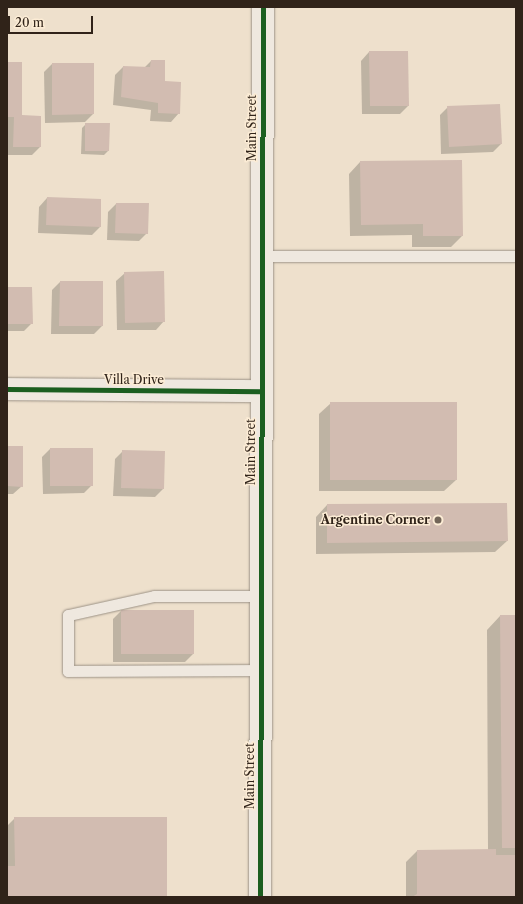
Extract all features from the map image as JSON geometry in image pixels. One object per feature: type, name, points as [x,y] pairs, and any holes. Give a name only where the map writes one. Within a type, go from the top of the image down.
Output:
[{"type":"main road","name":"Main Street","points":[[260,897],[263,7]]},
{"type":"main road","name":"Villa Drive","points":[[7,389],[261,391]]},
{"type":"lane","points":[[262,256],[516,256]]},
{"type":"lane","points":[[260,596],[154,596],[68,615],[68,671],[260,670]]},
{"type":"building","points":[[369,51],[408,51],[409,106],[370,106]]},
{"type":"building","points":[[151,60],[165,60],[165,81],[181,82],[180,114],[158,113],[158,103],[121,97],[123,66],[150,67]]},
{"type":"building","points":[[7,62],[22,62],[22,115],[41,116],[41,147],[13,147],[14,117],[7,117]]},
{"type":"building","points":[[52,63],[94,63],[94,114],[52,115]]},
{"type":"building","points":[[500,104],[502,144],[449,147],[447,106]]},
{"type":"building","points":[[85,123],[110,123],[109,151],[85,151]]},
{"type":"building","points":[[462,160],[463,236],[423,236],[423,224],[361,225],[360,161]]},
{"type":"building","points":[[47,197],[101,199],[101,227],[46,225]]},
{"type":"building","points":[[116,203],[149,203],[148,234],[115,233]]},
{"type":"building","points":[[164,271],[165,322],[125,323],[124,272]]},
{"type":"building","points":[[60,281],[103,281],[103,326],[59,326]]},
{"type":"building","points":[[7,287],[32,287],[33,324],[7,324]]},
{"type":"building","points":[[330,402],[457,402],[457,480],[330,480]]},
{"type":"building","points":[[7,446],[23,446],[23,487],[7,486]]},
{"type":"building","points":[[50,448],[93,448],[93,486],[50,486]]},
{"type":"building","points":[[122,450],[165,451],[164,489],[121,488]]},
{"type":"building","points":[[507,503],[508,541],[327,543],[327,504]]},
{"type":"building","points":[[121,610],[194,610],[194,654],[121,654]]},
{"type":"building","points":[[500,615],[516,615],[516,848],[502,848]]},
{"type":"building","points":[[14,817],[167,817],[167,897],[7,897],[7,866],[15,866]]},
{"type":"building","points":[[496,849],[496,855],[516,855],[516,897],[412,897],[417,894],[417,850]]},
{"type":"cycle path","points":[[260,897],[263,7]]},
{"type":"cycle path","points":[[7,389],[261,391]]},
{"type":"place","name":"Argentine Corner","points":[[438,520]]}]
